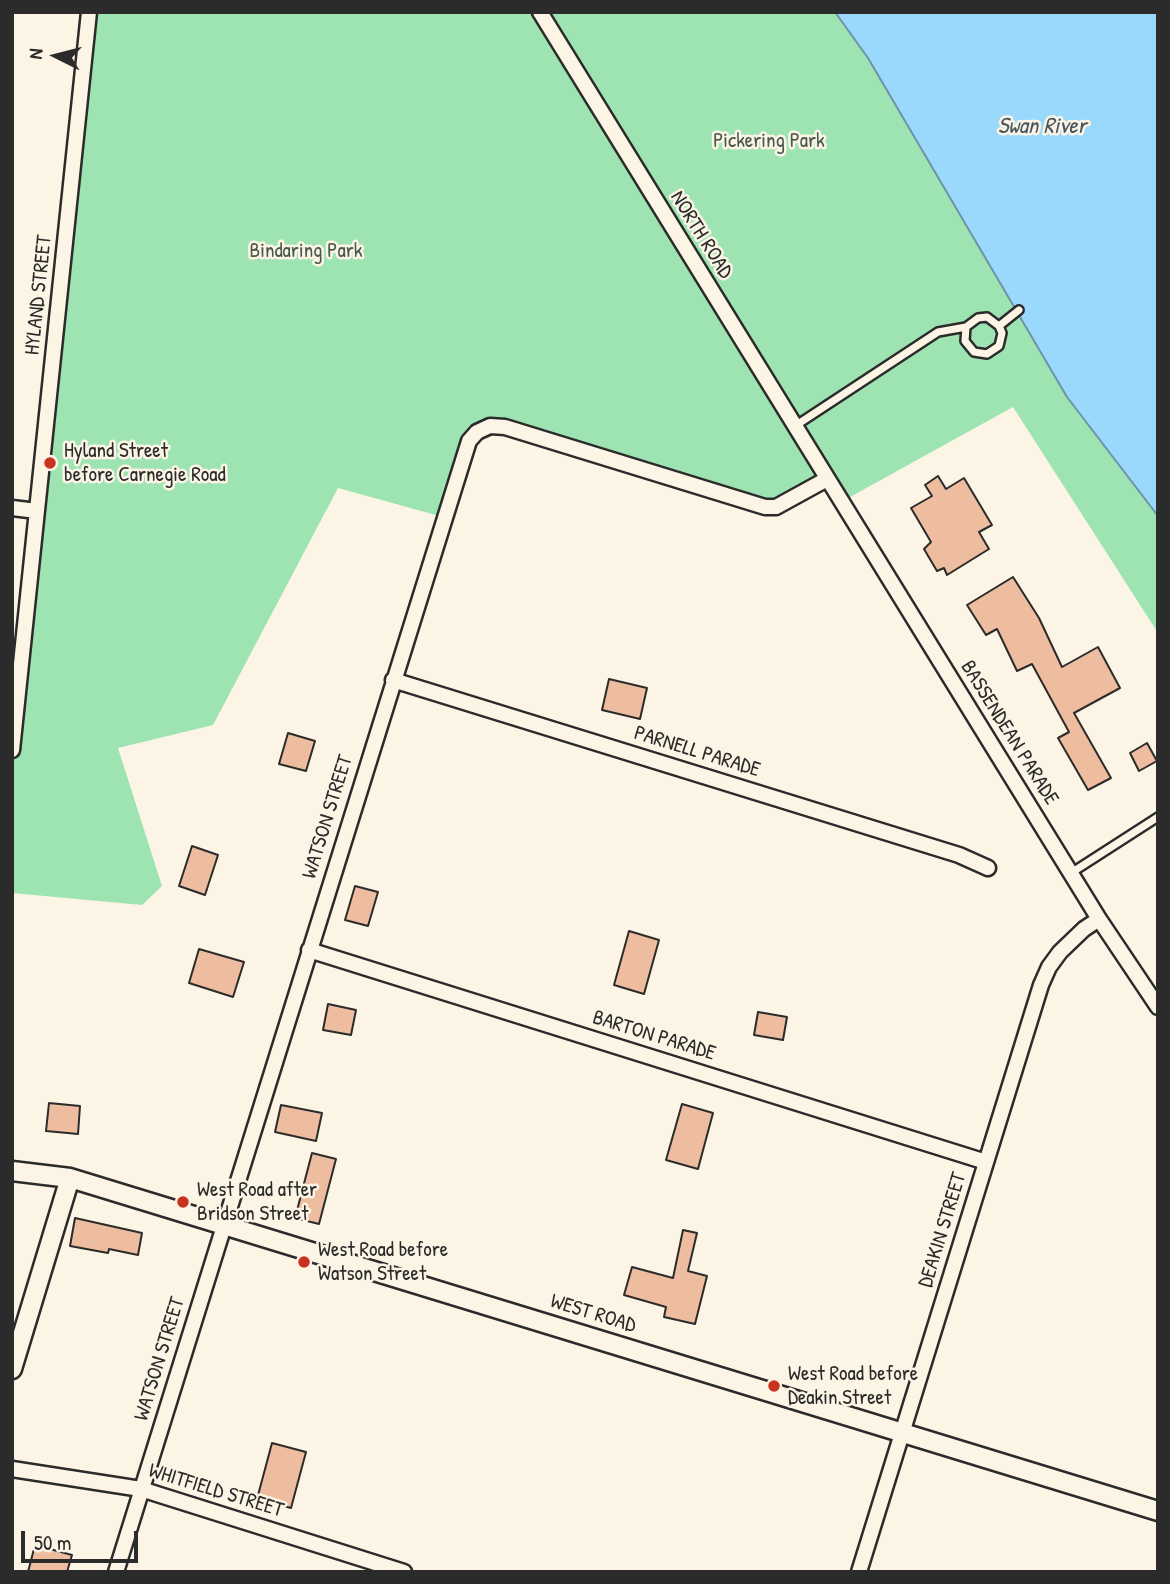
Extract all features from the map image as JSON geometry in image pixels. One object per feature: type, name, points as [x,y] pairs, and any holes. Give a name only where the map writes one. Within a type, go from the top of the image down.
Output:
[{"type":"street","name":"HYLAND STREET","points":[[12,750],[89,12]]},
{"type":"street","name":"NORTH ROAD","points":[[540,12],[827,479]]},
{"type":"street","name":"WATSON STREET","points":[[116,1572],[469,441],[477,432],[490,426],[505,427],[765,507],[776,508],[827,479]]},
{"type":"street","name":"BASSENDEAN PARADE","points":[[827,479],[1099,919],[1158,1007]]},
{"type":"street","points":[[12,508],[37,511]]},
{"type":"street","name":"PARNELL PARADE","points":[[393,680],[960,855],[988,868]]},
{"type":"street","name":"DEAKIN STREET","points":[[859,1572],[1045,976],[1060,952],[1099,919]]},
{"type":"street","name":"BARTON PARADE","points":[[309,950],[986,1162]]},
{"type":"street","name":"WEST ROAD","points":[[12,1171],[70,1178],[1158,1511]]},
{"type":"street","points":[[12,1369],[70,1178]]},
{"type":"street","name":"WHITFIELD STREET","points":[[12,1469],[141,1489],[404,1572]]},
{"type":"lane","points":[[999,326],[1019,310]]},
{"type":"lane","points":[[795,426],[938,332],[966,327],[978,318],[986,317],[999,326],[1002,333],[999,346],[994,351],[980,354],[974,352],[965,341],[966,327]]},
{"type":"lane","points":[[1071,874],[1158,817]]},
{"type":"green space","name":"Bindaring Park","points":[[89,12],[835,12],[868,58],[1067,397],[1158,516],[1158,633],[1013,407],[841,502],[826,479],[776,507],[505,427],[477,432],[443,517],[338,488],[213,725],[118,748],[162,886],[142,905],[12,893],[12,750]]},
{"type":"water","name":"Swan River","points":[[835,12],[1158,12],[1158,516],[1067,397],[868,58]]},
{"type":"building","points":[[938,476],[946,489],[964,478],[992,525],[979,532],[989,549],[947,575],[944,568],[937,571],[924,549],[931,542],[911,508],[932,496],[925,485]]},
{"type":"building","points":[[1013,577],[1039,618],[1062,667],[1098,647],[1120,688],[1074,713],[1111,778],[1088,790],[1058,738],[1069,732],[1032,664],[1017,671],[997,629],[986,635],[967,605]]},
{"type":"building","points":[[609,679],[647,688],[640,719],[602,710]]},
{"type":"building","points":[[288,733],[315,741],[306,771],[279,764]]},
{"type":"building","points":[[1147,743],[1157,761],[1139,771],[1130,753]]},
{"type":"building","points":[[192,846],[218,855],[205,895],[179,886]]},
{"type":"building","points":[[355,886],[378,892],[368,926],[345,920]]},
{"type":"building","points":[[629,931],[659,940],[644,994],[614,985]]},
{"type":"building","points":[[199,949],[244,962],[233,997],[189,983]]},
{"type":"building","points":[[328,1004],[356,1010],[351,1035],[323,1030]]},
{"type":"building","points":[[758,1012],[787,1017],[783,1040],[754,1035]]},
{"type":"building","points":[[49,1103],[80,1106],[78,1134],[46,1131]]},
{"type":"building","points":[[682,1104],[713,1113],[698,1169],[666,1160]]},
{"type":"building","points":[[281,1105],[322,1113],[316,1141],[275,1132]]},
{"type":"building","points":[[312,1153],[336,1159],[319,1224],[295,1218]]},
{"type":"building","points":[[75,1218],[142,1233],[138,1255],[109,1249],[108,1253],[70,1246]]},
{"type":"building","points":[[683,1230],[697,1233],[688,1271],[707,1276],[695,1324],[664,1317],[666,1307],[624,1295],[632,1267],[673,1278]]},
{"type":"building","points":[[272,1443],[306,1452],[291,1508],[257,1499]]},
{"type":"building","points":[[35,1545],[72,1555],[67,1572],[28,1572]]},
{"type":"place","name":"Hyland Street before Carnegie Road","points":[[50,463]]},
{"type":"place","name":"West Road after Bridson Street","points":[[183,1202]]},
{"type":"place","name":"West Road before Watson Street","points":[[304,1262]]},
{"type":"place","name":"West Road before Deakin Street","points":[[774,1386]]},
{"type":"park label","name":"Pickering Park","points":[[769,141]]}]
